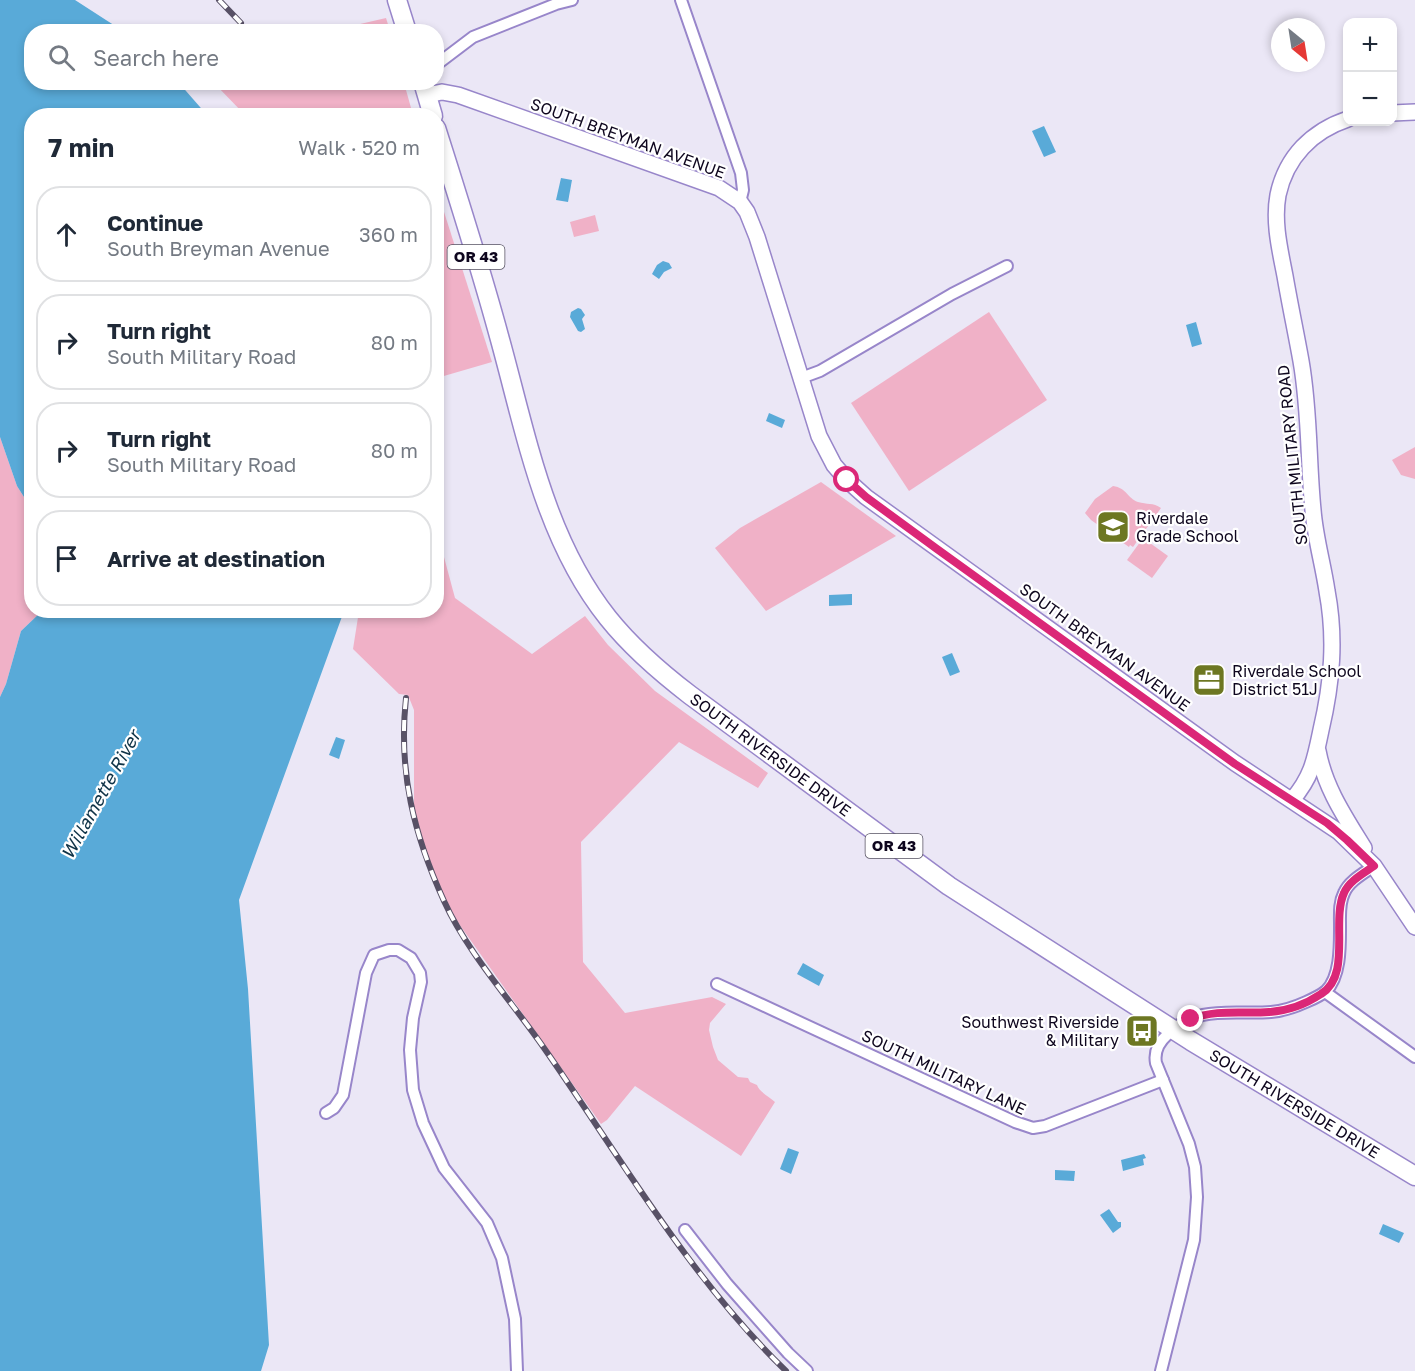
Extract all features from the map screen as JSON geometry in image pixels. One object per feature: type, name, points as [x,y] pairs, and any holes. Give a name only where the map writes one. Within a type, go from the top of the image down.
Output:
[{"type":"main road","points":[[397,0],[404,24]]},
{"type":"main road","points":[[426,90],[431,108]]},
{"type":"main road","name":"SOUTH RIVERSIDE DRIVE","points":[[444,154],[489,300],[546,503],[570,557],[607,616],[625,638],[659,671],[797,776],[949,886],[1173,1029],[1415,1176]]},
{"type":"street","points":[[444,58],[473,37],[556,4],[572,0]]},
{"type":"street","points":[[681,0],[741,173],[743,190],[740,202]]},
{"type":"street","name":"SOUTH BREYMAN AVENUE","points":[[434,90],[458,95],[682,174],[719,188],[740,202],[747,212],[757,237],[824,448],[840,473],[859,491],[1235,764],[1339,832],[1374,866],[1415,927]]},
{"type":"street","points":[[1397,113],[1415,112]]},
{"type":"street","name":"SOUTH MILITARY ROAD","points":[[1292,800],[1309,778],[1317,748],[1329,696],[1332,629],[1328,591],[1313,514],[1306,392],[1280,249],[1276,213],[1282,180],[1296,153],[1317,134],[1343,120]]},
{"type":"street","points":[[801,378],[820,371],[952,294],[1007,266]]},
{"type":"street","name":"SOUTH MILITARY ROAD","points":[[1317,748],[1330,790],[1374,866]]},
{"type":"street","points":[[1161,1371],[1194,1240],[1197,1207],[1192,1156],[1156,1063],[1156,1052],[1162,1039],[1173,1029],[1191,1019],[1211,1012],[1281,1011],[1325,992],[1332,981],[1339,957],[1343,894],[1352,883],[1374,866]]},
{"type":"street","points":[[326,1113],[334,1108],[343,1095],[366,974],[374,956],[389,950],[398,950],[411,958],[420,973],[421,982],[413,1018],[410,1050],[413,1090],[423,1123],[444,1168],[487,1223],[502,1258],[515,1319],[517,1371]]},
{"type":"street","name":"SOUTH MILITARY LANE","points":[[717,984],[1015,1122],[1033,1128],[1065,1120],[1163,1080]]},
{"type":"street","points":[[1325,992],[1415,1057]]},
{"type":"street","points":[[685,1230],[727,1284],[807,1371]]},
{"type":"shaded area","points":[[386,18],[388,24],[360,24]]},
{"type":"shaded area","points":[[221,90],[406,90],[411,108],[238,108]]},
{"type":"shaded area","points":[[444,212],[492,362],[444,376]]},
{"type":"shaded area","points":[[595,215],[599,231],[574,237],[570,222]]},
{"type":"shaded area","points":[[989,312],[1047,400],[909,491],[851,403]]},
{"type":"shaded area","points":[[0,437],[17,486],[24,497],[24,618],[35,618],[21,631],[0,697]]},
{"type":"shaded area","points":[[1415,447],[1415,479],[1401,475],[1392,460]]},
{"type":"shaded area","points":[[821,482],[896,536],[766,611],[715,548],[740,528]]},
{"type":"shaded area","points":[[1113,486],[1138,502],[1161,508],[1133,547],[1130,545],[1129,547],[1091,520],[1085,513],[1095,499]]},
{"type":"shaded area","points":[[1143,538],[1168,556],[1152,578],[1127,560]]},
{"type":"shaded area","points":[[444,557],[455,598],[532,654],[585,616],[608,645],[655,691],[768,773],[758,788],[679,742],[581,842],[583,962],[625,1013],[712,997],[726,1004],[710,1023],[709,1030],[718,1060],[738,1077],[748,1078],[775,1102],[741,1156],[635,1086],[607,1120],[601,1124],[459,924],[436,883],[414,820],[414,710],[408,695],[399,694],[353,649],[358,618],[444,618]]},
{"type":"water","points":[[0,0],[75,0],[112,24],[24,24],[24,90],[185,90],[201,108],[24,108],[24,497],[17,486],[0,437]]},
{"type":"water","points":[[1044,126],[1056,152],[1044,157],[1032,131]]},
{"type":"water","points":[[561,178],[572,180],[568,202],[556,200]]},
{"type":"water","points":[[663,261],[669,263],[672,268],[664,272],[659,279],[652,274],[657,265]]},
{"type":"water","points":[[578,308],[585,315],[582,319],[585,329],[581,332],[578,331],[570,317],[571,312]]},
{"type":"water","points":[[1196,322],[1202,344],[1192,347],[1186,325]]},
{"type":"water","points":[[769,413],[785,420],[782,428],[766,421]]},
{"type":"water","points":[[852,594],[852,605],[829,606],[829,595]]},
{"type":"water","name":"Willamette River","points":[[35,618],[341,618],[239,900],[248,989],[269,1345],[261,1371],[0,1371],[0,697],[21,631]]},
{"type":"water","points":[[952,653],[960,672],[950,676],[942,657]]},
{"type":"water","points":[[336,737],[345,740],[339,759],[329,755]]},
{"type":"water","points":[[803,963],[824,975],[819,986],[797,974]]},
{"type":"water","points":[[788,1148],[799,1152],[791,1174],[780,1169]]},
{"type":"water","points":[[1144,1154],[1146,1158],[1143,1159],[1144,1165],[1123,1171],[1121,1160]]},
{"type":"water","points":[[1055,1170],[1075,1171],[1074,1181],[1055,1180]]},
{"type":"water","points":[[1109,1209],[1118,1222],[1121,1222],[1121,1227],[1113,1233],[1100,1215]]},
{"type":"water","points":[[1383,1224],[1404,1233],[1399,1243],[1379,1234]]},
{"type":"railway","points":[[219,0],[241,23]]},
{"type":"railway","points":[[406,698],[404,752],[411,802],[424,852],[454,920],[477,958],[544,1048],[687,1256],[751,1335],[786,1371]]},
{"type":"place","name":"Riverdale Grade School","points":[[1113,527]]},
{"type":"place","name":"Riverdale School District 51J","points":[[1209,680]]},
{"type":"place","name":"Southwest Riverside & Military","points":[[1142,1031]]},
{"type":"route","points":[[847,480],[866,497],[937,549],[1235,764],[1327,823],[1374,866],[1360,875],[1343,894],[1340,905],[1339,957],[1332,981],[1325,992],[1281,1011],[1211,1012],[1191,1019]]}]
